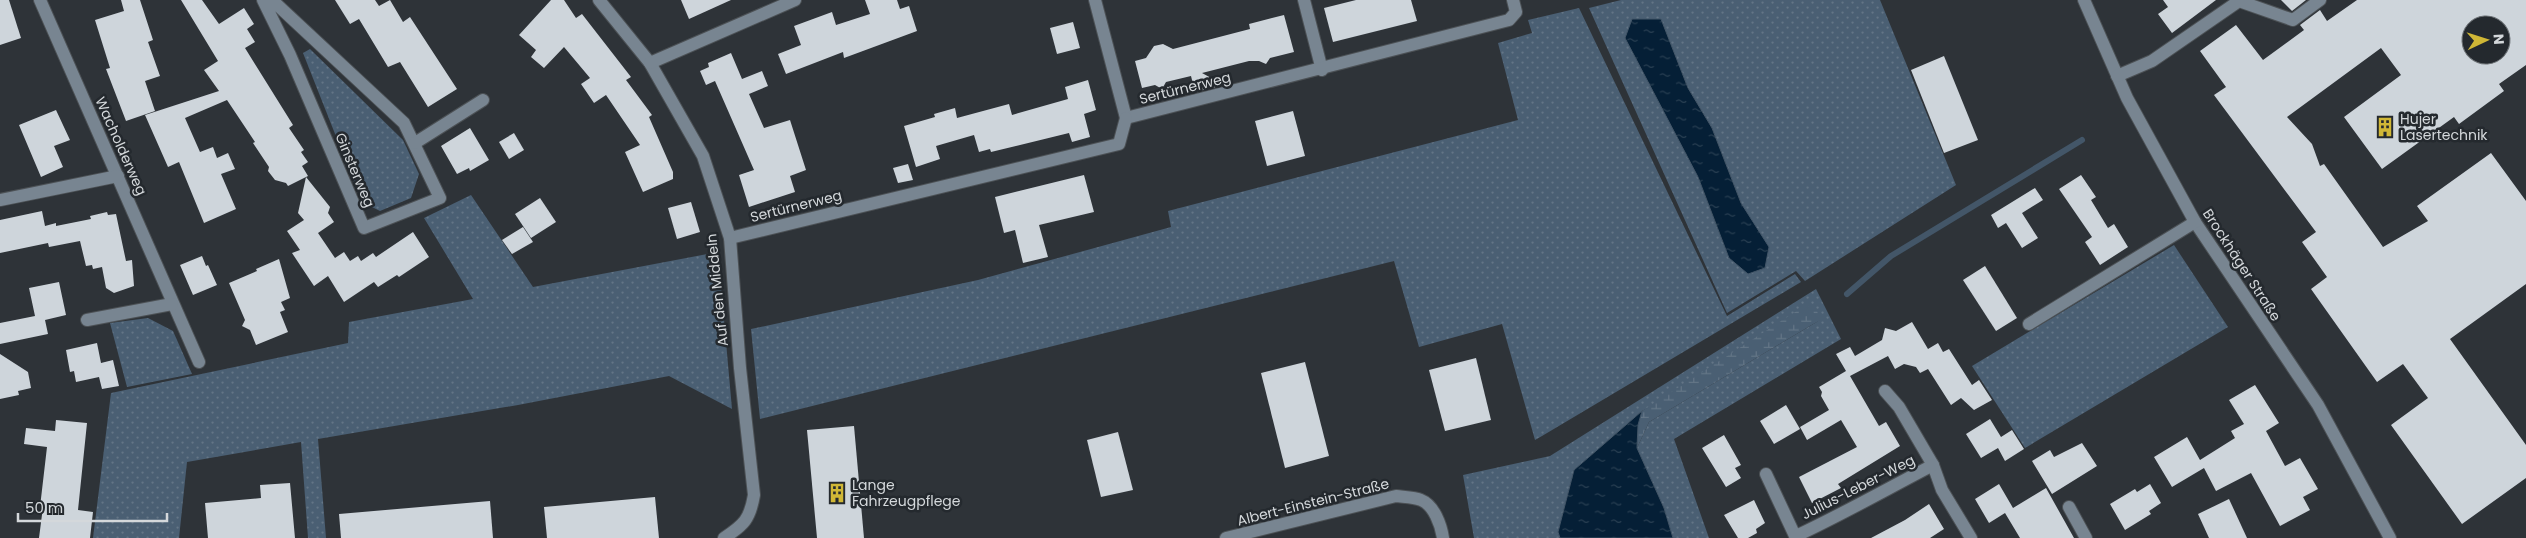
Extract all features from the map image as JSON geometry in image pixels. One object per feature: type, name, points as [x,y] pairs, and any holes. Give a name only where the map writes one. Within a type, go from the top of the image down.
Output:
[{"type":"street","name":"Wacholderweg","points":[[40,0],[199,362]]},
{"type":"street","name":"Ginsterweg","points":[[263,0],[290,55],[364,228],[440,198],[416,143],[404,123],[272,0]]},
{"type":"street","name":"Auf den Middeln","points":[[599,0],[650,63],[703,156],[730,238],[740,368],[754,495],[751,513],[740,529],[724,538]]},
{"type":"street","points":[[650,63],[795,0]]},
{"type":"street","points":[[1095,0],[1126,118]]},
{"type":"street","points":[[1304,0],[1322,70]]},
{"type":"street","name":"Brockhäger Straße","points":[[2084,0],[2127,98],[2196,222],[2318,405],[2390,538]]},
{"type":"street","points":[[2117,76],[2152,61],[2239,1],[2293,20],[2320,0]]},
{"type":"street","name":"Sertürnerweg","points":[[730,238],[1119,144],[1126,118],[1322,70],[1509,20],[1515,6]]},
{"type":"street","points":[[416,143],[483,100]]},
{"type":"street","points":[[0,200],[118,176]]},
{"type":"street","points":[[2029,324],[2196,222]]},
{"type":"street","points":[[87,320],[172,304]]},
{"type":"street","name":"Julius-Leber-Weg","points":[[1885,391],[1900,407],[1933,465],[1942,490],[1972,538]]},
{"type":"street","name":"Julius-Leber-Weg","points":[[1796,537],[1933,465]]},
{"type":"street","points":[[1766,474],[1796,537]]},
{"type":"street","name":"Albert-Einstein-Straße","points":[[1226,538],[1396,496],[1421,500],[1430,507],[1441,528],[1443,538]]},
{"type":"street","points":[[2069,507],[2086,538]]},
{"type":"green space","points":[[1621,0],[1880,0],[1956,185],[1805,281],[1796,271],[1727,313],[1589,8]],"holes":[[[1661,20],[1688,88],[1712,128],[1741,203],[1729,258],[1698,177]]]},
{"type":"green space","points":[[1579,8],[1727,316],[1795,274],[1801,282],[1535,440],[1502,324],[1419,347],[1394,261],[760,419],[751,329],[978,280],[1171,227],[1168,211],[1518,120],[1498,43],[1532,33],[1528,20]]},
{"type":"green space","points":[[310,49],[403,140],[419,174],[411,198],[380,211],[362,202],[303,53]]},
{"type":"green space","points":[[471,195],[533,287],[718,252],[732,409],[669,376],[518,405],[318,439],[326,538],[308,538],[301,442],[187,462],[179,538],[93,538],[111,393],[348,343],[349,322],[473,299],[424,218]]},
{"type":"green space","points":[[2174,245],[2228,327],[2025,448],[1972,366]]},
{"type":"green space","points":[[1816,289],[1841,339],[1674,439],[1709,538],[1673,538],[1664,508],[1637,448],[1649,422],[1820,320],[1642,411],[1574,470],[1558,532],[1560,538],[1474,538],[1463,475],[1550,456]]},
{"type":"green space","points":[[1806,305],[1817,311],[1820,320],[1649,422],[1637,448],[1638,425],[1642,411]]},
{"type":"green space","points":[[148,318],[173,331],[192,374],[127,387],[110,323]]},
{"type":"water","points":[[1632,19],[1661,19],[1688,88],[1712,128],[1741,203],[1769,247],[1765,268],[1748,274],[1729,258],[1698,177],[1625,38]]},
{"type":"water","points":[[1642,411],[1638,425],[1637,448],[1664,508],[1673,538],[1560,538],[1558,532],[1574,470]]},
{"type":"building","points":[[0,0],[9,0],[21,38],[0,45]]},
{"type":"building","points":[[121,0],[140,0],[153,40],[148,42],[160,76],[145,81],[155,111],[126,121],[106,69],[110,68],[95,20],[124,11]]},
{"type":"building","points":[[181,0],[202,0],[219,24],[244,8],[254,24],[247,29],[255,42],[245,48],[293,125],[289,128],[304,150],[301,152],[308,162],[302,166],[308,176],[288,186],[286,183],[275,180],[253,143],[255,142],[227,100],[185,118],[200,152],[213,147],[217,158],[228,153],[235,169],[221,174],[236,209],[204,223],[179,162],[168,167],[145,115],[219,91],[204,70],[218,61]]},
{"type":"building","points":[[335,0],[375,0],[379,6],[390,0],[403,22],[410,17],[457,89],[428,107],[400,62],[388,67],[359,19],[350,24]]},
{"type":"building","points":[[551,0],[564,0],[576,18],[582,14],[631,77],[626,80],[652,115],[649,117],[673,172],[673,179],[643,192],[625,152],[640,145],[606,95],[594,103],[581,84],[590,78],[564,47],[544,68],[531,57],[536,50],[519,35]]},
{"type":"building","points":[[681,0],[731,0],[689,19]]},
{"type":"building","points":[[865,0],[897,0],[900,9],[909,6],[917,31],[844,58],[843,52],[786,74],[778,54],[801,45],[794,26],[832,12],[836,25],[870,14]]},
{"type":"building","points":[[1356,0],[1411,0],[1417,21],[1333,42],[1324,8]]},
{"type":"building","points":[[2163,0],[2216,0],[2172,33],[2158,14],[2168,7]]},
{"type":"building","points":[[2281,0],[2306,0],[2292,11]]},
{"type":"building","points":[[2357,0],[2526,0],[2526,65],[2499,84],[2504,91],[2459,124],[2454,117],[2382,169],[2344,117],[2401,75],[2381,48],[2287,117],[2312,144],[2320,166],[2324,164],[2383,247],[2428,221],[2417,206],[2491,153],[2526,201],[2526,284],[2450,339],[2526,445],[2526,478],[2462,524],[2391,425],[2428,398],[2403,364],[2377,382],[2311,289],[2327,277],[2302,242],[2316,232],[2214,95],[2226,87],[2200,51],[2236,25],[2263,60],[2304,30],[2300,25],[2320,10],[2327,21]]},
{"type":"building","points":[[1284,15],[1294,52],[1270,58],[1266,64],[1259,61],[1249,61],[1202,73],[1224,85],[1195,92],[1191,76],[1166,82],[1162,89],[1155,85],[1142,88],[1135,61],[1146,58],[1154,46],[1163,44],[1173,49],[1250,29],[1249,24]]},
{"type":"building","points":[[1073,22],[1080,48],[1057,54],[1050,28]]},
{"type":"building","points":[[731,53],[742,79],[762,71],[768,86],[749,94],[764,128],[790,120],[806,170],[790,176],[795,192],[749,207],[739,175],[754,170],[715,81],[706,85],[700,71],[709,67],[708,63]]},
{"type":"building","points":[[1944,56],[1978,140],[1944,153],[1911,70]]},
{"type":"building","points":[[1088,80],[1096,110],[1084,114],[1090,137],[1072,142],[1069,133],[991,152],[990,149],[979,152],[974,135],[936,146],[940,159],[916,167],[904,126],[935,117],[934,114],[955,108],[957,118],[1009,104],[1012,115],[1068,99],[1065,87]]},
{"type":"building","points":[[56,110],[70,140],[54,146],[63,167],[41,177],[19,125]]},
{"type":"building","points":[[1293,111],[1305,156],[1267,166],[1255,121]]},
{"type":"building","points":[[470,128],[489,160],[470,171],[469,168],[457,174],[441,146]]},
{"type":"building","points":[[514,133],[524,150],[509,159],[499,142]]},
{"type":"building","points":[[908,164],[913,180],[898,183],[893,168]]},
{"type":"building","points":[[1084,175],[1094,212],[1039,225],[1048,257],[1023,263],[1015,230],[1004,233],[995,197]]},
{"type":"building","points":[[2081,175],[2096,197],[2091,200],[2108,228],[2114,224],[2128,247],[2100,265],[2085,242],[2092,237],[2059,189]]},
{"type":"building","points":[[306,177],[330,207],[328,213],[334,222],[318,233],[335,258],[344,252],[350,261],[358,256],[361,261],[373,253],[376,257],[413,232],[429,257],[399,277],[397,275],[378,287],[374,282],[344,302],[328,276],[314,286],[292,253],[300,250],[287,231],[304,220],[298,213]]},
{"type":"building","points":[[2035,188],[2043,200],[2022,213],[2038,238],[2022,248],[2006,223],[1998,228],[1991,215]]},
{"type":"building","points":[[540,198],[556,222],[531,238],[515,214]]},
{"type":"building","points":[[691,202],[700,232],[677,239],[668,208]]},
{"type":"building","points":[[42,211],[45,226],[56,223],[56,226],[91,219],[90,216],[107,212],[108,215],[116,214],[126,261],[132,260],[134,286],[114,293],[106,288],[102,267],[93,269],[92,265],[86,266],[80,241],[49,247],[48,243],[0,253],[0,220]]},
{"type":"building","points":[[523,227],[533,242],[512,254],[502,240]]},
{"type":"building","points":[[202,256],[217,285],[193,295],[180,265]]},
{"type":"building","points":[[279,259],[290,298],[281,302],[285,310],[280,312],[288,332],[256,345],[250,330],[242,326],[245,320],[229,283]]},
{"type":"building","points":[[1985,266],[2017,318],[1996,331],[1963,280]]},
{"type":"building","points":[[59,282],[66,315],[45,320],[48,334],[0,344],[0,323],[35,316],[29,288]]},
{"type":"building","points":[[1912,322],[1928,349],[1938,343],[1943,352],[1949,349],[1972,385],[1979,380],[1992,400],[1974,410],[1961,398],[1951,405],[1928,369],[1920,373],[1916,367],[1904,364],[1895,369],[1888,356],[1850,376],[1879,426],[1886,422],[1900,446],[1838,484],[1841,488],[1812,503],[1799,477],[1857,447],[1841,420],[1807,440],[1800,427],[1829,410],[1821,396],[1822,392],[1819,387],[1846,371],[1836,354],[1850,347],[1855,356],[1882,340],[1885,328],[1896,331]]},
{"type":"building","points":[[97,343],[101,363],[113,360],[119,386],[102,389],[99,377],[76,382],[74,371],[70,372],[66,350]]},
{"type":"building","points":[[0,354],[28,372],[31,388],[18,391],[19,395],[0,399]]},
{"type":"building","points":[[1476,358],[1491,420],[1445,431],[1429,370]]},
{"type":"building","points":[[1305,362],[1329,456],[1285,468],[1261,373]]},
{"type":"building","points":[[2255,385],[2279,423],[2266,431],[2285,466],[2300,458],[2318,489],[2303,497],[2310,510],[2280,526],[2251,473],[2216,491],[2204,468],[2172,487],[2154,457],[2187,437],[2200,460],[2235,438],[2231,431],[2244,424],[2229,400]]},
{"type":"building","points":[[1786,405],[1800,429],[1774,444],[1760,421]]},
{"type":"building","points":[[1990,419],[2001,437],[2012,430],[2024,449],[2005,461],[1998,448],[1981,458],[1966,434]]},
{"type":"building","points":[[56,420],[87,423],[78,510],[93,512],[90,538],[39,538],[43,507],[40,507],[47,447],[24,444],[26,428],[55,431]]},
{"type":"building","name":"Lange Fahrzeugpflege","points":[[854,426],[864,538],[817,538],[807,430]]},
{"type":"building","points":[[1118,432],[1133,490],[1101,497],[1087,440]]},
{"type":"building","points":[[1724,435],[1741,465],[1735,468],[1741,478],[1726,487],[1702,448]]},
{"type":"building","points":[[2082,443],[2097,466],[2052,494],[2032,461],[2050,450],[2054,457]]},
{"type":"building","points":[[290,483],[295,538],[208,538],[205,503],[261,498],[260,485]]},
{"type":"building","points":[[1999,484],[2013,508],[2046,488],[2074,538],[2020,538],[2005,513],[1989,523],[1975,499]]},
{"type":"building","points":[[2150,484],[2161,503],[2149,511],[2151,514],[2125,530],[2110,504],[2135,489],[2137,492]]},
{"type":"building","points":[[655,497],[659,538],[547,538],[544,507]]},
{"type":"building","points":[[2229,499],[2247,538],[2209,538],[2198,514]]},
{"type":"building","points":[[1754,500],[1765,523],[1756,529],[1757,533],[1748,538],[1738,538],[1724,515]]},
{"type":"building","points":[[490,501],[493,538],[341,538],[339,514]]},
{"type":"building","points":[[1929,504],[1944,529],[1930,538],[1871,538],[1905,520]]},
{"type":"waterway","points":[[1847,294],[1891,256],[2082,140]]},
{"type":"place","name":"Hujer Lasertechnik","points":[[2385,127]]},
{"type":"place","name":"Lange Fahrzeugpflege","points":[[837,493]]}]
